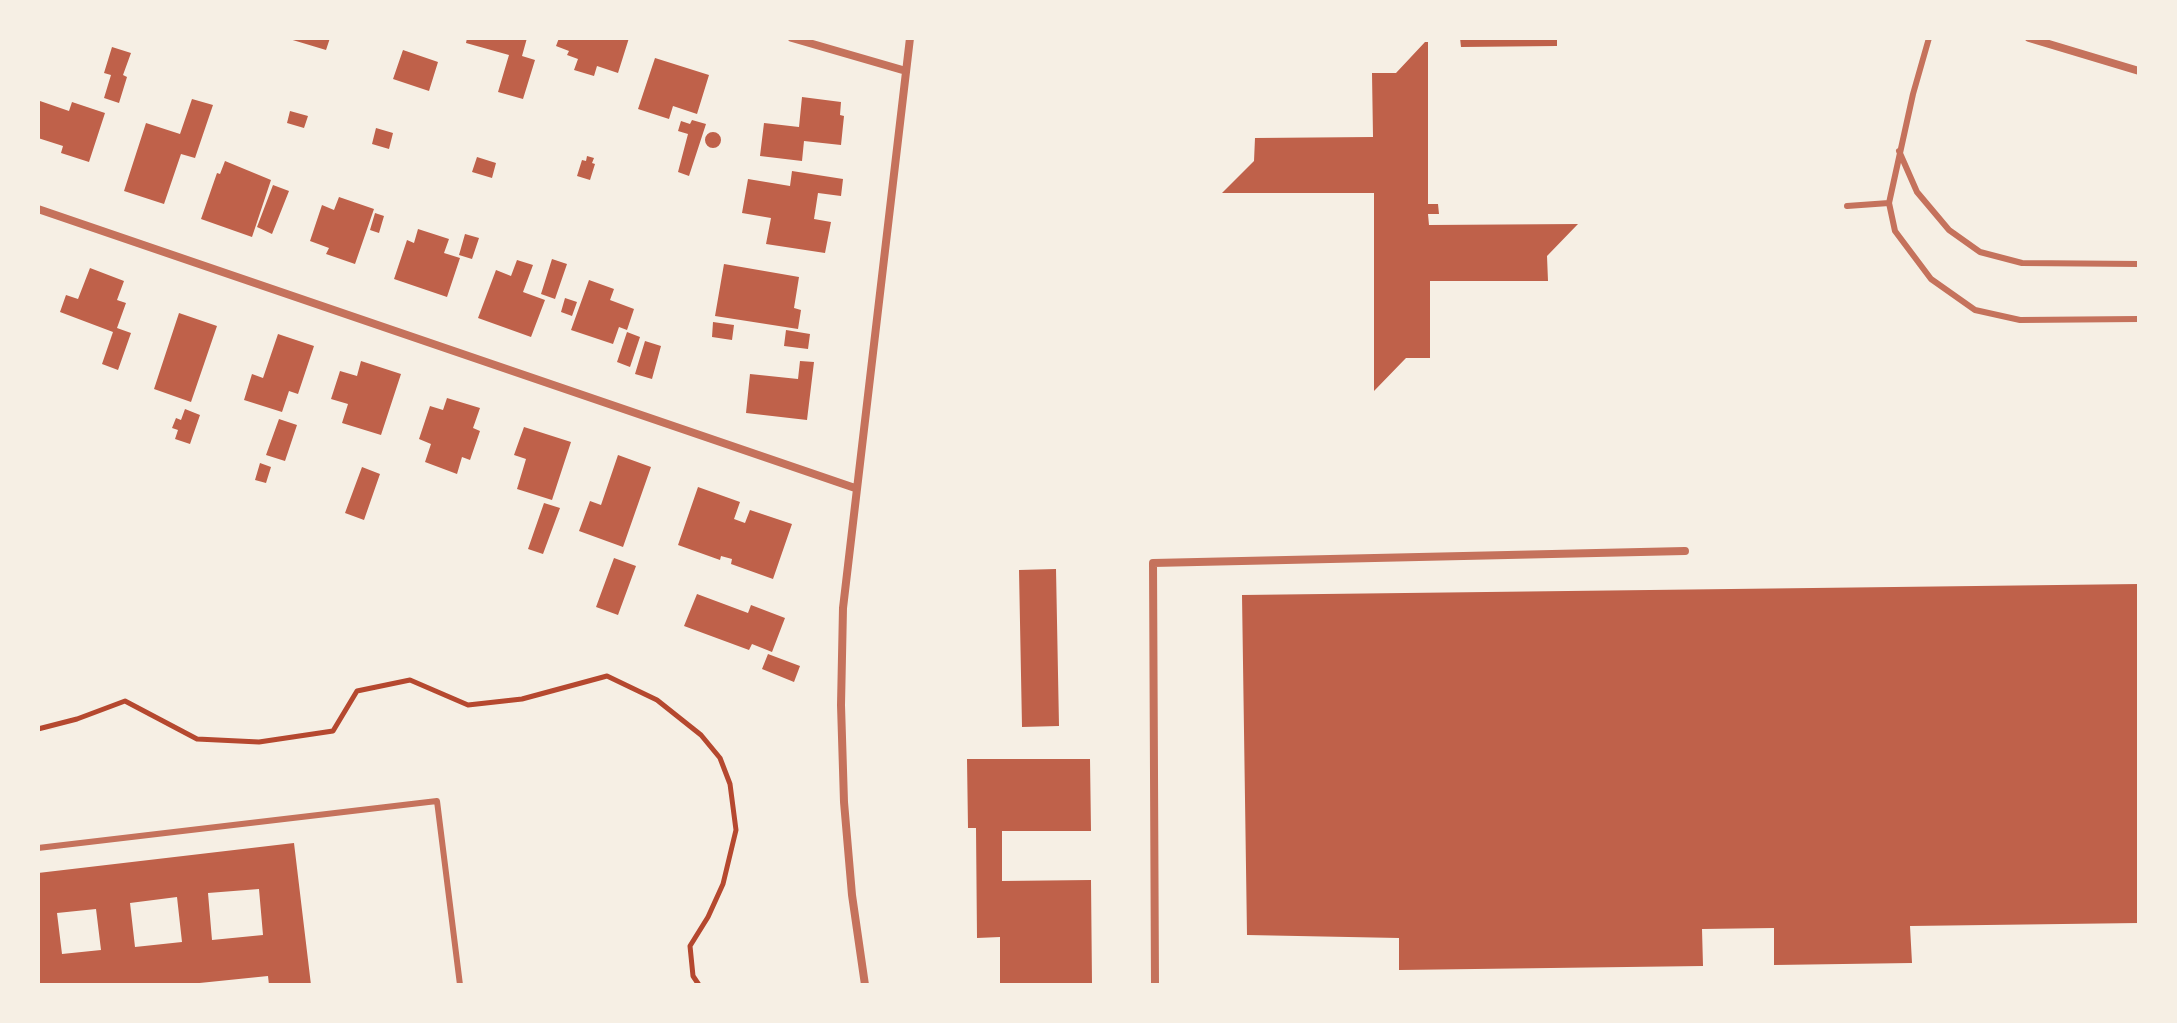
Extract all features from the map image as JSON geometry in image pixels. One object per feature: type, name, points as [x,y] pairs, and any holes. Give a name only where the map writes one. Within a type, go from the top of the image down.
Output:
[{"type":"street","points":[[792,38],[906,71]]},
{"type":"street","points":[[865,985],[852,895],[844,802],[841,719],[843,608],[910,38]]},
{"type":"street","points":[[2029,38],[2139,71]]},
{"type":"street","points":[[38,209],[855,488]]},
{"type":"street","points":[[1155,985],[1153,563],[1685,551]]},
{"type":"lane","points":[[1929,38],[1899,151],[1889,203],[1895,231],[1931,279],[1975,310],[2020,320],[2139,319]]},
{"type":"lane","points":[[1899,151],[1917,192],[1949,230],[1980,252],[2022,263],[2139,264]]},
{"type":"lane","points":[[1847,206],[1889,203]]},
{"type":"lane","points":[[38,848],[437,801],[460,985]]},
{"type":"path","points":[[38,729],[77,719],[125,701],[197,739],[259,742],[333,731],[357,691],[410,680],[468,705],[522,699],[607,676],[657,700],[701,735],[720,758],[730,784],[736,830],[723,884],[690,946],[693,976],[699,985]]},
{"type":"building","points":[[286,38],[330,38],[326,50]]},
{"type":"building","points":[[467,38],[527,38],[522,56],[535,60],[523,99],[498,92],[509,55],[466,43]]},
{"type":"building","points":[[559,38],[629,38],[618,73],[597,66],[594,76],[574,70],[578,59],[556,46]]},
{"type":"building","points":[[1460,38],[1557,38],[1557,46],[1461,47]]},
{"type":"building","points":[[1428,42],[1428,204],[1438,204],[1439,214],[1428,214],[1429,225],[1578,224],[1547,256],[1548,281],[1430,281],[1430,358],[1406,358],[1374,391],[1374,193],[1222,193],[1254,161],[1255,138],[1373,137],[1372,73],[1396,73]]},
{"type":"building","points":[[112,47],[131,53],[123,75],[127,77],[119,103],[104,98],[111,75],[104,73]]},
{"type":"building","points":[[403,50],[438,62],[429,91],[393,79]]},
{"type":"building","points":[[655,58],[709,75],[697,114],[673,106],[669,119],[638,109]]},
{"type":"building","points":[[802,97],[841,102],[840,115],[844,116],[841,145],[804,141],[802,161],[760,156],[764,123],[799,127]]},
{"type":"building","points":[[192,99],[213,105],[195,158],[181,154],[164,204],[124,191],[146,123],[180,134]]},
{"type":"building","points":[[40,101],[69,111],[72,102],[105,113],[89,162],[61,153],[63,146],[38,138]]},
{"type":"building","points":[[290,111],[308,116],[304,128],[287,123]]},
{"type":"building","points":[[692,120],[706,124],[689,176],[678,172],[688,134],[678,131],[681,121],[690,124]]},
{"type":"building","points":[[376,128],[393,133],[389,149],[372,144]]},
{"type":"building","points":[[710,132],[716,132],[721,140],[719,146],[710,148],[705,143],[705,137]]},
{"type":"building","points":[[587,156],[594,158],[592,163],[595,164],[590,180],[577,176],[582,160],[586,161]]},
{"type":"building","points":[[477,157],[496,163],[492,178],[472,172]]},
{"type":"building","points":[[225,161],[271,180],[252,237],[201,219],[217,173],[220,174]]},
{"type":"building","points":[[792,171],[843,179],[841,196],[818,193],[814,219],[831,222],[825,253],[766,244],[771,218],[742,213],[748,179],[790,186]]},
{"type":"building","points":[[273,185],[289,191],[272,234],[257,227]]},
{"type":"building","points":[[339,197],[374,209],[355,264],[326,254],[329,248],[310,241],[322,205],[334,210]]},
{"type":"building","points":[[375,213],[384,216],[379,233],[370,230]]},
{"type":"building","points":[[418,229],[449,239],[444,253],[460,258],[447,297],[394,279],[407,240],[414,243]]},
{"type":"building","points":[[465,234],[479,238],[472,259],[459,255]]},
{"type":"building","points":[[552,259],[567,264],[555,299],[541,294]]},
{"type":"building","points":[[517,260],[533,265],[523,292],[545,300],[531,337],[478,318],[496,270],[511,276]]},
{"type":"building","points":[[724,264],[799,277],[794,308],[801,310],[798,329],[715,316]]},
{"type":"building","points":[[90,268],[124,281],[117,300],[126,303],[117,328],[131,333],[118,370],[102,364],[113,332],[60,312],[66,295],[78,299]]},
{"type":"building","points":[[589,280],[614,289],[610,300],[634,309],[627,330],[619,327],[613,344],[571,330]]},
{"type":"building","points":[[565,298],[577,302],[572,316],[561,312]]},
{"type":"building","points":[[179,313],[217,326],[191,402],[154,389]]},
{"type":"building","points":[[713,322],[734,325],[732,340],[712,337]]},
{"type":"building","points":[[786,330],[810,334],[808,349],[784,346]]},
{"type":"building","points":[[627,332],[640,337],[630,367],[617,362]]},
{"type":"building","points":[[278,334],[314,346],[298,394],[289,391],[282,412],[244,400],[252,374],[263,378]]},
{"type":"building","points":[[645,341],[661,346],[652,379],[635,374]]},
{"type":"building","points":[[361,361],[401,374],[381,435],[342,423],[348,404],[331,399],[340,371],[357,376]]},
{"type":"building","points":[[800,361],[814,362],[807,420],[746,413],[750,374],[798,379]]},
{"type":"building","points":[[447,398],[480,408],[473,428],[480,431],[470,460],[462,457],[457,474],[425,462],[431,444],[419,439],[430,406],[443,410]]},
{"type":"building","points":[[185,409],[200,415],[190,444],[175,439],[178,430],[172,428],[176,418],[181,420]]},
{"type":"building","points":[[279,419],[297,425],[285,461],[266,455]]},
{"type":"building","points":[[524,427],[571,442],[552,500],[517,489],[526,459],[514,455]]},
{"type":"building","points":[[618,455],[651,467],[623,547],[579,531],[590,501],[601,505]]},
{"type":"building","points":[[260,463],[271,467],[266,483],[255,480]]},
{"type":"building","points":[[362,467],[380,474],[364,520],[345,513]]},
{"type":"building","points":[[698,487],[740,502],[734,519],[745,523],[750,510],[792,524],[773,579],[731,564],[732,559],[721,556],[720,560],[678,545]]},
{"type":"building","points":[[544,503],[560,508],[543,554],[528,549]]},
{"type":"building","points":[[614,558],[636,566],[618,615],[596,607]]},
{"type":"building","points":[[1056,569],[1059,726],[1022,727],[1019,570]]},
{"type":"building","points":[[2139,584],[2139,923],[1910,926],[1912,963],[1774,965],[1774,928],[1702,929],[1703,966],[1399,970],[1399,938],[1247,935],[1242,595]]},
{"type":"building","points":[[697,594],[748,613],[751,605],[785,618],[772,652],[752,644],[749,650],[684,626]]},
{"type":"building","points":[[768,654],[800,666],[794,682],[762,669]]},
{"type":"building","points":[[967,759],[1090,759],[1091,831],[1002,831],[1002,881],[1091,880],[1092,985],[1000,985],[1000,937],[977,938],[976,828],[968,828]]},
{"type":"building","points":[[294,843],[311,985],[269,985],[268,976],[180,985],[38,985],[38,873]],"holes":[[[259,889],[263,935],[212,940],[208,893]],[[177,897],[182,942],[135,947],[130,903]],[[96,909],[101,950],[62,954],[57,913]]]}]
